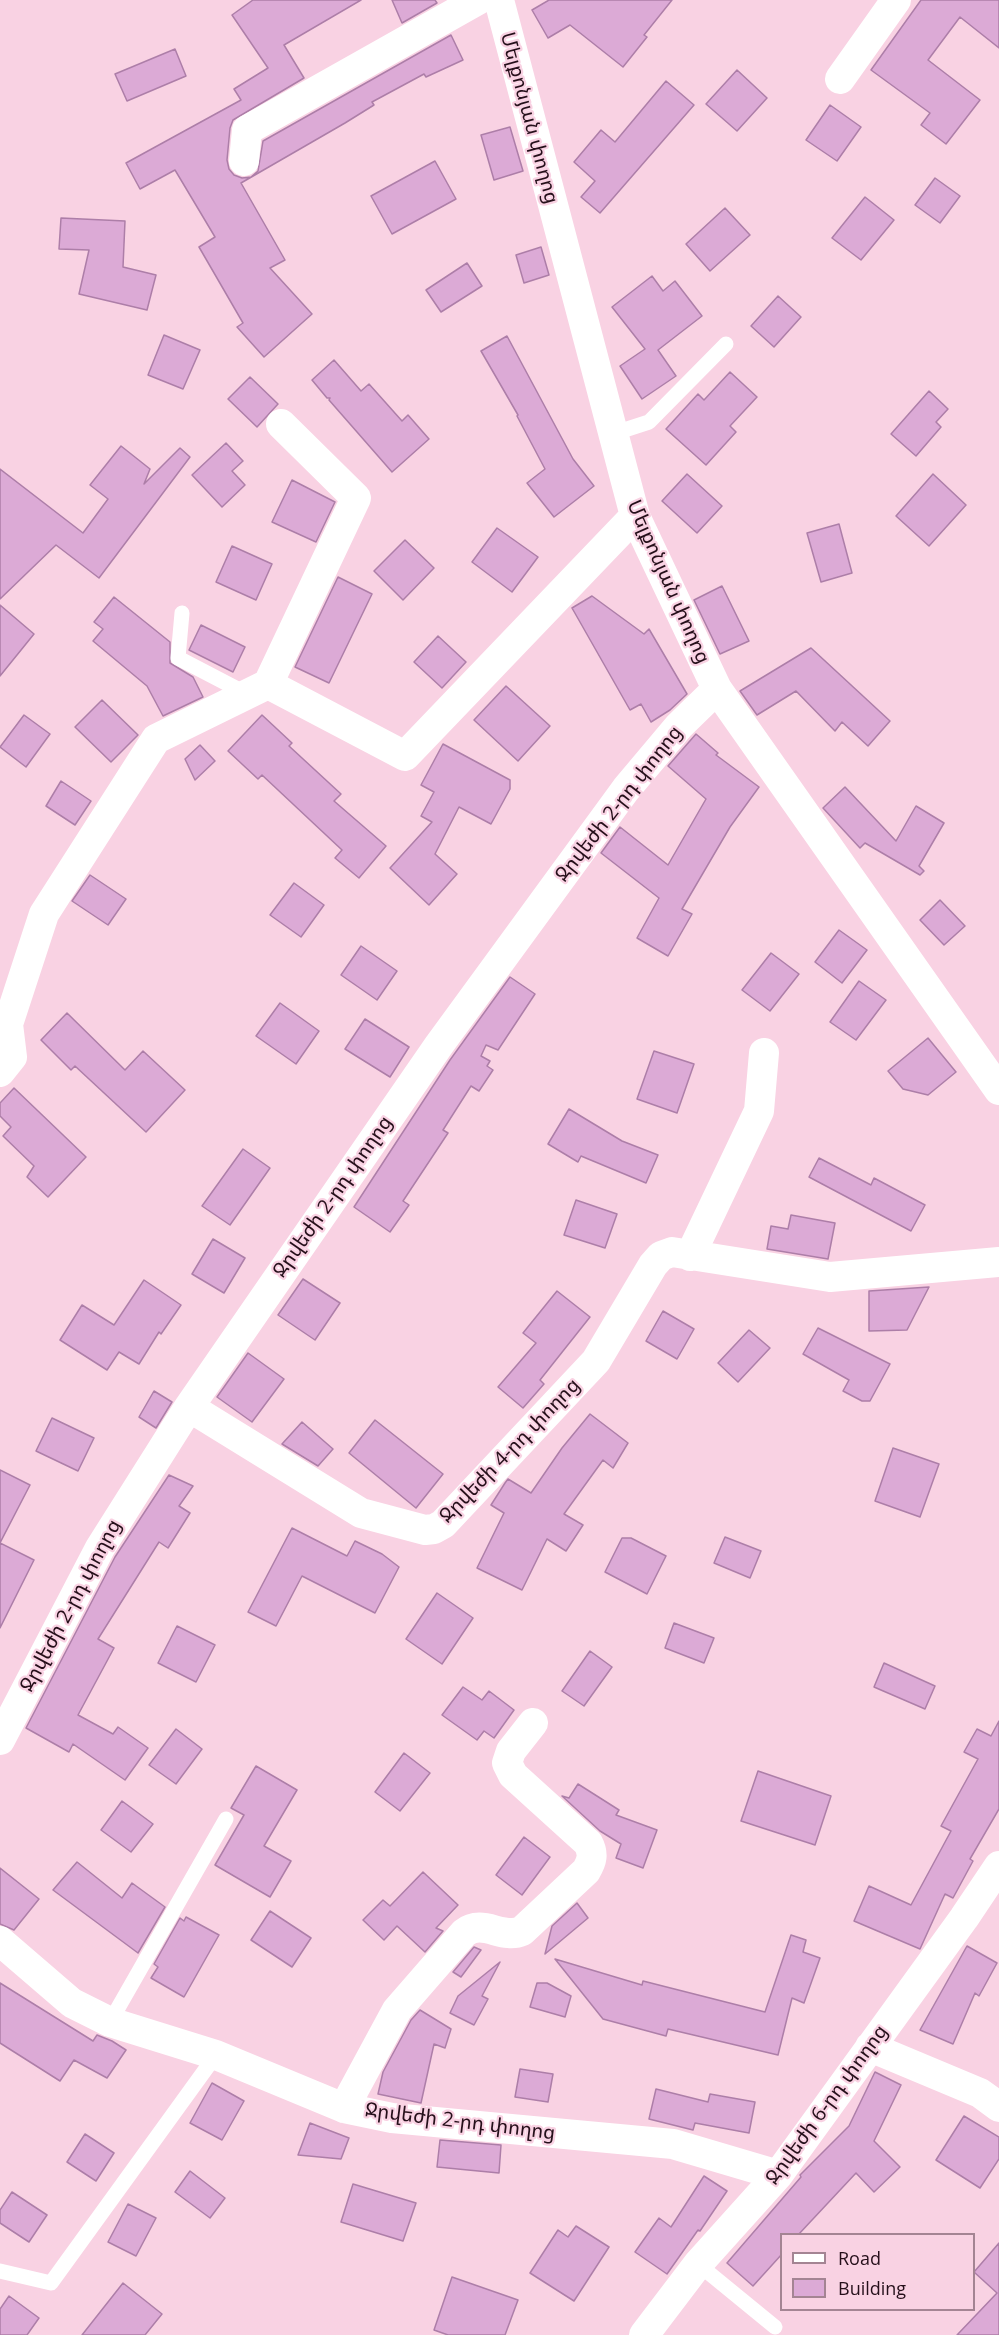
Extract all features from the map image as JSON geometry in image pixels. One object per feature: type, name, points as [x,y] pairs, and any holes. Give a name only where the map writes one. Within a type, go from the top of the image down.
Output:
[{"type":"street","points":[[840,79],[896,0]]},
{"type":"street","points":[[244,161],[248,130],[499,3]]},
{"type":"street","name":"Մելքոնյան փողոց","points":[[499,3],[634,516],[717,689],[999,1090]]},
{"type":"street","points":[[0,1072],[12,1057],[8,1024],[44,914],[156,739],[257,689],[356,498],[281,424]]},
{"type":"street","points":[[257,689],[405,756],[634,516]]},
{"type":"street","name":"Ջրվեժի 2-րդ փողոց","points":[[0,1740],[100,1548],[189,1407],[439,1045],[626,789],[679,726],[717,689]]},
{"type":"street","points":[[690,1256],[759,1111],[764,1053]]},
{"type":"street","name":"Ջրվեժի 4-րդ փողոց","points":[[189,1407],[361,1513],[425,1530],[434,1529],[444,1524],[596,1361],[661,1256],[672,1252],[830,1276],[999,1262]]},
{"type":"street","points":[[344,2108],[397,2010],[464,1933],[480,1926],[510,1934],[522,1931],[586,1871],[591,1862],[593,1851],[588,1843],[513,1775],[507,1763],[511,1751],[533,1723]]},
{"type":"street","name":"Ջրվեժի 6-րդ փողոց","points":[[644,2335],[698,2264],[778,2175],[999,1866]]},
{"type":"street","name":"Ջրվեժի 2-րդ փողոց","points":[[0,1941],[72,2003],[110,2022],[216,2055],[344,2108],[392,2118],[673,2144],[778,2175]]},
{"type":"street","points":[[870,2047],[980,2093],[999,2107]]},
{"type":"lane","points":[[612,434],[649,422],[726,344]]},
{"type":"lane","points":[[182,613],[178,658],[257,689]]},
{"type":"lane","points":[[110,2022],[226,1819]]},
{"type":"lane","points":[[0,2271],[51,2283],[216,2055]]},
{"type":"lane","points":[[698,2264],[775,2327]]},
{"type":"building","points":[[253,0],[361,0],[284,45],[304,78],[233,120],[227,160],[229,169],[234,175],[242,178],[251,177],[258,171],[263,141],[451,35],[463,60],[426,77],[424,74],[372,102],[374,105],[345,123],[241,183],[285,260],[270,268],[312,314],[264,357],[237,327],[243,323],[199,247],[215,237],[175,170],[140,189],[126,163],[241,100],[234,89],[268,68],[232,15]]},
{"type":"building","points":[[392,0],[435,0],[437,3],[402,23]]},
{"type":"building","points":[[549,0],[672,0],[644,35],[647,37],[623,67],[570,25],[548,38],[532,10]]},
{"type":"building","points":[[921,0],[999,0],[999,48],[960,17],[928,60],[980,100],[946,144],[921,125],[930,113],[871,70]]},
{"type":"building","points":[[175,49],[186,76],[127,101],[115,74]]},
{"type":"building","points":[[737,70],[767,98],[737,131],[706,104]]},
{"type":"building","points":[[666,81],[694,105],[600,213],[581,197],[595,181],[574,162],[601,130],[615,142]]},
{"type":"building","points":[[830,105],[861,127],[837,161],[806,140]]},
{"type":"building","points":[[510,127],[523,171],[494,180],[481,135]]},
{"type":"building","points":[[435,161],[456,199],[392,234],[371,196]]},
{"type":"building","points":[[935,178],[960,196],[940,223],[915,205]]},
{"type":"building","points":[[865,197],[894,220],[861,260],[832,238]]},
{"type":"building","points":[[725,208],[750,235],[710,271],[686,244]]},
{"type":"building","points":[[61,218],[125,221],[123,267],[156,275],[147,310],[79,294],[89,250],[59,249]]},
{"type":"building","points":[[541,247],[549,275],[524,283],[516,255]]},
{"type":"building","points":[[467,263],[482,286],[441,312],[426,290]]},
{"type":"building","points":[[652,276],[663,291],[675,281],[702,316],[658,350],[676,376],[642,399],[620,366],[645,349],[612,307]]},
{"type":"building","points":[[778,296],[801,317],[774,347],[751,326]]},
{"type":"building","points":[[164,335],[200,350],[183,389],[148,375]]},
{"type":"building","points":[[507,336],[573,459],[594,486],[554,517],[527,483],[545,469],[518,415],[481,351]]},
{"type":"building","points":[[334,360],[361,391],[369,384],[402,421],[408,415],[429,439],[392,472],[312,380]]},
{"type":"building","points":[[730,372],[757,397],[730,426],[736,432],[706,465],[666,429],[698,394],[704,400]]},
{"type":"building","points":[[250,377],[278,404],[257,427],[228,399]]},
{"type":"building","points":[[929,391],[948,409],[936,422],[941,427],[916,456],[891,434]]},
{"type":"building","points":[[226,443],[243,461],[232,471],[245,485],[222,507],[192,475]]},
{"type":"building","points":[[121,446],[150,469],[144,484],[180,448],[190,457],[99,578],[56,545],[0,599],[0,469],[83,533],[108,499],[90,485]]},
{"type":"building","points":[[687,474],[722,506],[697,533],[662,501]]},
{"type":"building","points":[[933,474],[966,505],[929,546],[896,516]]},
{"type":"building","points":[[292,480],[335,502],[316,542],[272,522]]},
{"type":"building","points":[[839,524],[852,573],[821,582],[807,533]]},
{"type":"building","points":[[497,528],[538,557],[512,592],[472,562]]},
{"type":"building","points":[[405,540],[434,568],[403,600],[374,571]]},
{"type":"building","points":[[232,546],[272,564],[256,600],[216,582]]},
{"type":"building","points":[[338,577],[372,594],[329,683],[295,667]]},
{"type":"building","points":[[722,586],[749,641],[720,654],[694,600]]},
{"type":"building","points":[[592,596],[644,634],[649,629],[687,694],[670,710],[651,722],[641,704],[630,710],[572,608]]},
{"type":"building","points":[[114,597],[170,642],[170,663],[193,677],[203,697],[163,716],[147,686],[93,641],[103,629],[94,622]]},
{"type":"building","points":[[0,605],[34,634],[0,676]]},
{"type":"building","points":[[201,625],[245,647],[233,672],[189,650]]},
{"type":"building","points":[[438,636],[466,662],[442,688],[414,662]]},
{"type":"building","points":[[811,648],[890,721],[868,746],[842,722],[835,731],[796,691],[757,715],[740,691]]},
{"type":"building","points":[[506,686],[550,726],[518,761],[474,720]]},
{"type":"building","points":[[102,700],[138,735],[111,762],[75,727]]},
{"type":"building","points":[[24,715],[50,734],[26,767],[0,747]]},
{"type":"building","points":[[262,715],[292,743],[289,746],[341,794],[334,801],[386,846],[359,878],[335,858],[342,850],[262,775],[258,779],[228,751]]},
{"type":"building","points":[[696,734],[718,753],[716,755],[759,787],[730,827],[682,909],[692,914],[668,956],[637,938],[659,898],[601,853],[620,827],[668,865],[706,799],[668,766]]},
{"type":"building","points":[[443,744],[510,780],[510,789],[491,824],[459,807],[435,854],[457,874],[429,905],[390,868],[432,822],[421,816],[434,792],[421,785]]},
{"type":"building","points":[[200,745],[215,761],[195,780],[185,759]]},
{"type":"building","points":[[61,781],[91,801],[75,825],[46,806]]},
{"type":"building","points":[[845,787],[896,841],[916,806],[944,823],[919,866],[924,871],[920,875],[865,843],[860,848],[823,808]]},
{"type":"building","points":[[90,875],[126,899],[108,925],[72,901]]},
{"type":"building","points":[[294,883],[324,905],[301,937],[270,915]]},
{"type":"building","points":[[940,900],[965,926],[944,945],[920,920]]},
{"type":"building","points":[[839,930],[867,950],[842,983],[815,962]]},
{"type":"building","points":[[361,946],[397,971],[377,1000],[341,975]]},
{"type":"building","points":[[771,953],[799,974],[770,1011],[742,990]]},
{"type":"building","points":[[510,977],[535,994],[498,1050],[486,1045],[481,1056],[490,1061],[487,1066],[493,1070],[479,1091],[471,1086],[443,1130],[448,1133],[403,1201],[409,1205],[390,1232],[354,1207],[450,1060]]},
{"type":"building","points":[[859,981],[886,1000],[856,1040],[830,1022]]},
{"type":"building","points":[[280,1003],[319,1031],[296,1064],[256,1036]]},
{"type":"building","points":[[67,1013],[125,1070],[143,1051],[185,1090],[146,1132],[75,1066],[71,1070],[41,1040]]},
{"type":"building","points":[[365,1019],[409,1047],[390,1077],[345,1049]]},
{"type":"building","points":[[928,1038],[956,1072],[928,1095],[903,1089],[888,1071]]},
{"type":"building","points":[[654,1051],[694,1064],[677,1113],[637,1099]]},
{"type":"building","points":[[14,1088],[86,1157],[48,1197],[27,1177],[34,1166],[3,1136],[11,1127],[0,1116],[0,1103]]},
{"type":"building","points":[[569,1109],[622,1141],[658,1155],[646,1183],[581,1156],[578,1162],[548,1144]]},
{"type":"building","points":[[243,1149],[270,1168],[230,1225],[202,1206]]},
{"type":"building","points":[[819,1158],[871,1185],[874,1178],[925,1205],[911,1231],[809,1177]]},
{"type":"building","points":[[576,1200],[617,1214],[605,1248],[564,1235]]},
{"type":"building","points":[[791,1215],[835,1223],[828,1259],[767,1249],[771,1226],[788,1229]]},
{"type":"building","points":[[213,1239],[245,1258],[224,1293],[192,1274]]},
{"type":"building","points":[[303,1279],[340,1303],[315,1340],[278,1315]]},
{"type":"building","points":[[144,1280],[181,1305],[161,1334],[159,1332],[139,1364],[119,1352],[107,1370],[60,1340],[82,1305],[114,1325]]},
{"type":"building","points":[[929,1287],[907,1330],[869,1331],[869,1291]]},
{"type":"building","points":[[557,1291],[590,1317],[540,1380],[544,1384],[523,1408],[498,1387],[536,1343],[523,1333]]},
{"type":"building","points":[[663,1311],[694,1329],[677,1359],[646,1341]]},
{"type":"building","points":[[818,1328],[890,1364],[870,1401],[862,1401],[843,1391],[849,1380],[803,1354]]},
{"type":"building","points":[[749,1330],[770,1348],[738,1382],[718,1363]]},
{"type":"building","points":[[248,1353],[284,1379],[252,1422],[217,1397]]},
{"type":"building","points":[[154,1391],[172,1402],[156,1428],[139,1417]]},
{"type":"building","points":[[590,1414],[628,1443],[613,1468],[603,1460],[564,1514],[583,1525],[566,1551],[547,1539],[522,1590],[477,1568],[504,1513],[491,1505],[505,1483],[508,1479],[531,1493],[562,1448]]},
{"type":"building","points":[[52,1418],[94,1438],[78,1471],[36,1451]]},
{"type":"building","points":[[375,1420],[443,1474],[416,1508],[349,1453]]},
{"type":"building","points":[[302,1422],[333,1449],[318,1466],[282,1444]]},
{"type":"building","points":[[893,1448],[939,1464],[920,1517],[875,1501]]},
{"type":"building","points":[[0,1470],[30,1485],[0,1543]]},
{"type":"building","points":[[169,1475],[193,1486],[179,1506],[190,1513],[168,1548],[159,1542],[98,1639],[114,1648],[78,1715],[113,1734],[118,1727],[148,1748],[125,1780],[73,1744],[69,1752],[26,1728],[115,1557]]},
{"type":"building","points":[[292,1528],[347,1556],[355,1541],[382,1554],[399,1567],[375,1613],[302,1576],[276,1626],[248,1612]]},
{"type":"building","points":[[725,1537],[761,1551],[750,1578],[714,1563]]},
{"type":"building","points":[[622,1538],[631,1538],[666,1556],[647,1594],[605,1572]]},
{"type":"building","points":[[0,1543],[34,1560],[0,1628]]},
{"type":"building","points":[[437,1593],[473,1618],[442,1664],[406,1639]]},
{"type":"building","points":[[674,1623],[714,1638],[704,1663],[665,1648]]},
{"type":"building","points":[[177,1626],[215,1645],[196,1682],[158,1663]]},
{"type":"building","points":[[590,1651],[612,1667],[584,1706],[562,1691]]},
{"type":"building","points":[[884,1663],[935,1686],[925,1709],[874,1687]]},
{"type":"building","points":[[463,1687],[482,1700],[489,1691],[514,1710],[494,1738],[484,1731],[477,1740],[442,1715]]},
{"type":"building","points":[[999,1721],[999,1809],[970,1859],[973,1861],[953,1898],[945,1894],[920,1949],[854,1921],[869,1886],[911,1905],[951,1831],[941,1826],[978,1759],[964,1752],[977,1729],[991,1736]]},
{"type":"building","points":[[176,1729],[202,1749],[176,1784],[149,1765]]},
{"type":"building","points":[[404,1753],[430,1773],[400,1811],[375,1792]]},
{"type":"building","points":[[256,1766],[297,1790],[264,1846],[291,1861],[270,1897],[215,1865],[244,1815],[231,1808]]},
{"type":"building","points":[[758,1771],[831,1796],[815,1845],[741,1821]]},
{"type":"building","points":[[578,1784],[619,1810],[616,1815],[657,1830],[643,1868],[616,1858],[621,1844],[600,1831],[562,1796],[569,1798]]},
{"type":"building","points":[[122,1801],[153,1824],[131,1852],[101,1830]]},
{"type":"building","points":[[524,1837],[550,1857],[522,1895],[496,1875]]},
{"type":"building","points":[[77,1862],[122,1898],[132,1883],[165,1907],[138,1953],[53,1890]]},
{"type":"building","points":[[0,1868],[39,1899],[14,1930],[0,1924]]},
{"type":"building","points":[[423,1872],[458,1905],[436,1928],[443,1931],[425,1952],[397,1926],[384,1940],[363,1920],[383,1900],[390,1906]]},
{"type":"building","points":[[577,1903],[588,1918],[545,1954],[552,1926]]},
{"type":"building","points":[[270,1911],[311,1938],[292,1967],[251,1940]]},
{"type":"building","points":[[186,1917],[219,1935],[184,1997],[151,1978],[158,1967],[154,1964],[180,1918],[184,1921]]},
{"type":"building","points":[[791,1935],[806,1940],[803,1952],[820,1958],[804,2003],[792,1998],[778,2055],[668,2029],[666,2036],[603,2019],[555,1959],[642,1985],[643,1981],[765,2012]]},
{"type":"building","points":[[967,1946],[997,1963],[979,1996],[975,1993],[953,2044],[920,2030]]},
{"type":"building","points":[[474,1947],[481,1950],[461,1977],[453,1972]]},
{"type":"building","points":[[500,1962],[482,1996],[488,1999],[474,2025],[450,2013],[458,1996]]},
{"type":"building","points":[[0,1983],[93,2041],[97,2035],[126,2050],[107,2078],[74,2060],[60,2081],[0,2043]]},
{"type":"building","points":[[537,1983],[547,1983],[571,1996],[565,2017],[530,2007]]},
{"type":"building","points":[[420,2010],[451,2029],[445,2048],[434,2044],[421,2103],[378,2094],[383,2072],[411,2020]]},
{"type":"building","points":[[520,2069],[553,2074],[548,2102],[515,2097]]},
{"type":"building","points":[[875,2072],[901,2085],[874,2141],[900,2167],[874,2192],[856,2173],[800,2233],[780,2233],[780,2256],[753,2286],[727,2263],[801,2177],[800,2175],[849,2126]]},
{"type":"building","points":[[212,2083],[244,2101],[222,2140],[190,2123]]},
{"type":"building","points":[[656,2089],[708,2102],[710,2094],[755,2102],[749,2133],[695,2123],[693,2130],[649,2119]]},
{"type":"building","points":[[964,2116],[999,2137],[999,2159],[980,2188],[936,2160]]},
{"type":"building","points":[[310,2123],[349,2138],[341,2159],[298,2155]]},
{"type":"building","points":[[85,2134],[114,2153],[96,2181],[67,2162]]},
{"type":"building","points":[[440,2140],[501,2145],[499,2173],[437,2167]]},
{"type":"building","points":[[190,2171],[225,2198],[210,2218],[175,2192]]},
{"type":"building","points":[[704,2176],[727,2191],[667,2274],[635,2252],[659,2218],[671,2227]]},
{"type":"building","points":[[353,2184],[416,2203],[403,2241],[341,2222]]},
{"type":"building","points":[[12,2192],[47,2215],[29,2242],[0,2223],[0,2210]]},
{"type":"building","points":[[128,2204],[156,2218],[136,2256],[108,2242]]},
{"type":"building","points":[[576,2226],[609,2247],[574,2301],[530,2273],[558,2230],[568,2237]]},
{"type":"building","points":[[999,2243],[999,2335],[957,2335],[997,2293],[975,2271]]},
{"type":"building","points":[[452,2277],[518,2300],[505,2335],[448,2335],[434,2330]]},
{"type":"building","points":[[123,2283],[162,2314],[145,2335],[82,2335]]},
{"type":"building","points":[[9,2296],[39,2318],[27,2335],[0,2335],[0,2309]]}]
